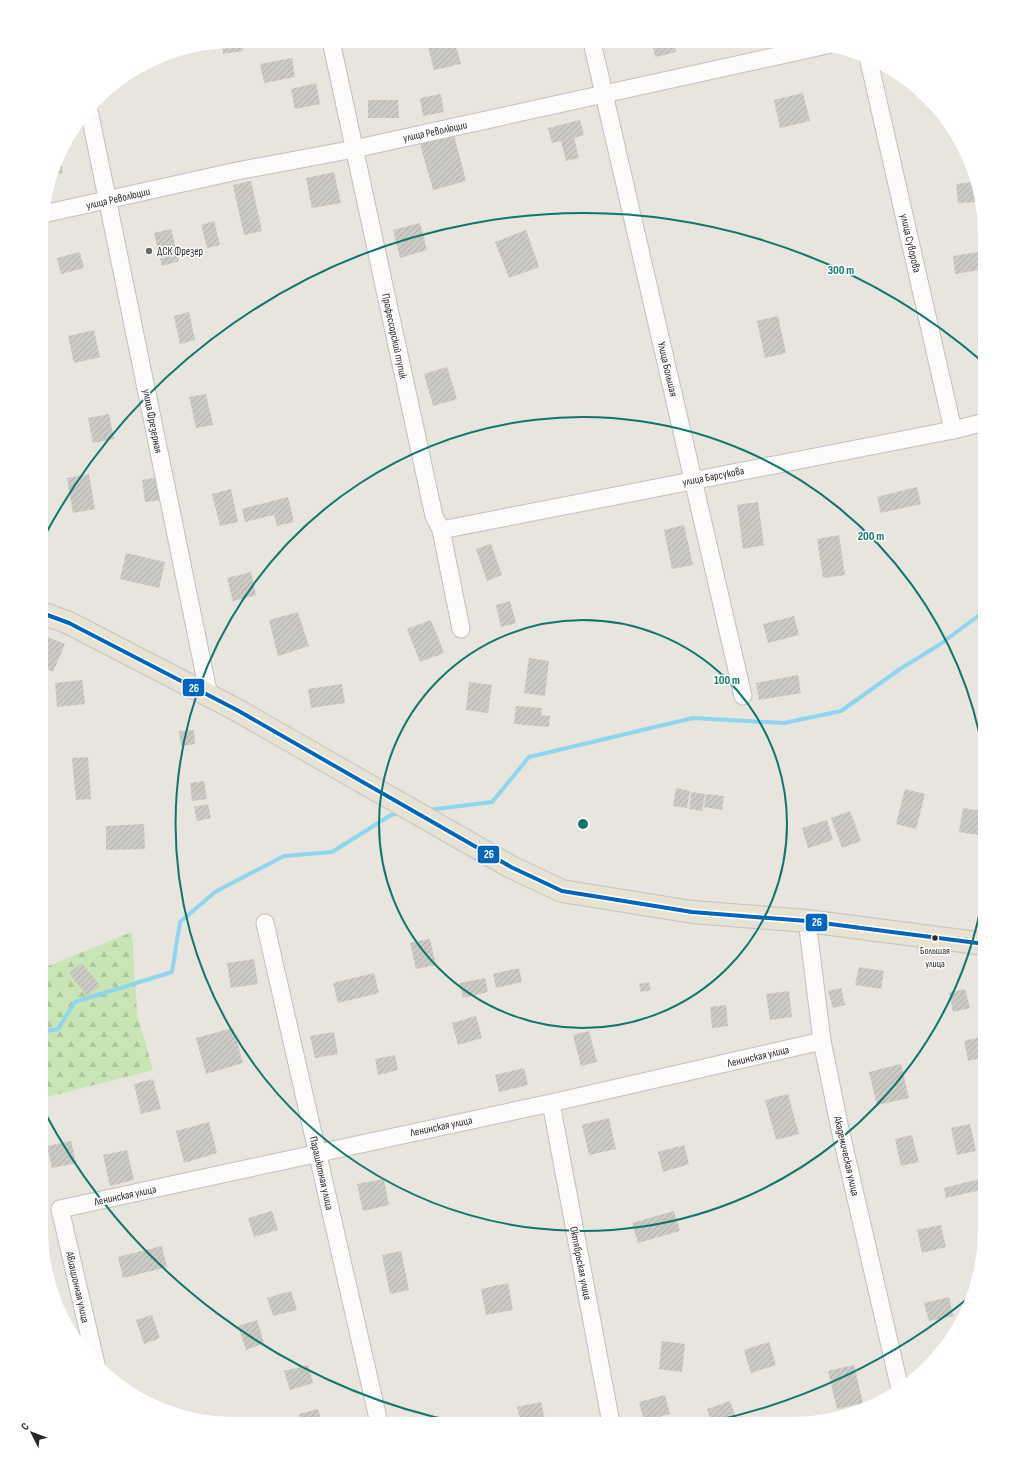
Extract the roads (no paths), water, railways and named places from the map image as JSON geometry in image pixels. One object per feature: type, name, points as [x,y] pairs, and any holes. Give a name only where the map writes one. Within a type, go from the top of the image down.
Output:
[{"type":"main road","points":[[48,615],[69,623],[244,714],[405,805],[510,867],[562,891],[692,912],[807,921],[978,943]]},
{"type":"street","name":"Профессорский тупик","points":[[332,48],[434,516],[441,530],[461,629]]},
{"type":"street","name":"Улица Большая","points":[[593,48],[743,696]]},
{"type":"street","name":"улица Революции","points":[[50,213],[237,171],[354,149],[809,49]]},
{"type":"street","name":"улица Суворова","points":[[870,65],[953,430]]},
{"type":"street","name":"улица Фрезерная","points":[[90,116],[209,696]]},
{"type":"street","name":"улица Барсукова","points":[[441,530],[953,430],[978,424]]},
{"type":"street","name":"Академическая улица","points":[[807,921],[822,1041],[840,1129],[899,1383]]},
{"type":"street","name":"Парашютная улица","points":[[265,923],[378,1417]]},
{"type":"street","name":"Ленинская улица","points":[[60,1209],[317,1152],[551,1104],[822,1041]]},
{"type":"street","name":"Октябрьская улица","points":[[551,1104],[611,1417]]},
{"type":"street","name":"Авиационная улица","points":[[60,1209],[94,1353]]},
{"type":"waterway","points":[[428,810],[492,802],[529,757],[693,718],[784,723],[841,711],[900,669],[939,645],[978,616]]},
{"type":"waterway","points":[[48,1031],[58,1029],[75,1002],[172,972],[180,922],[215,892],[284,856],[332,852],[391,815],[402,813]]},
{"type":"place","name":"ДСК Фрезер","points":[[149,251]]},
{"type":"place","name":"Большая улица","points":[[935,938]]}]
